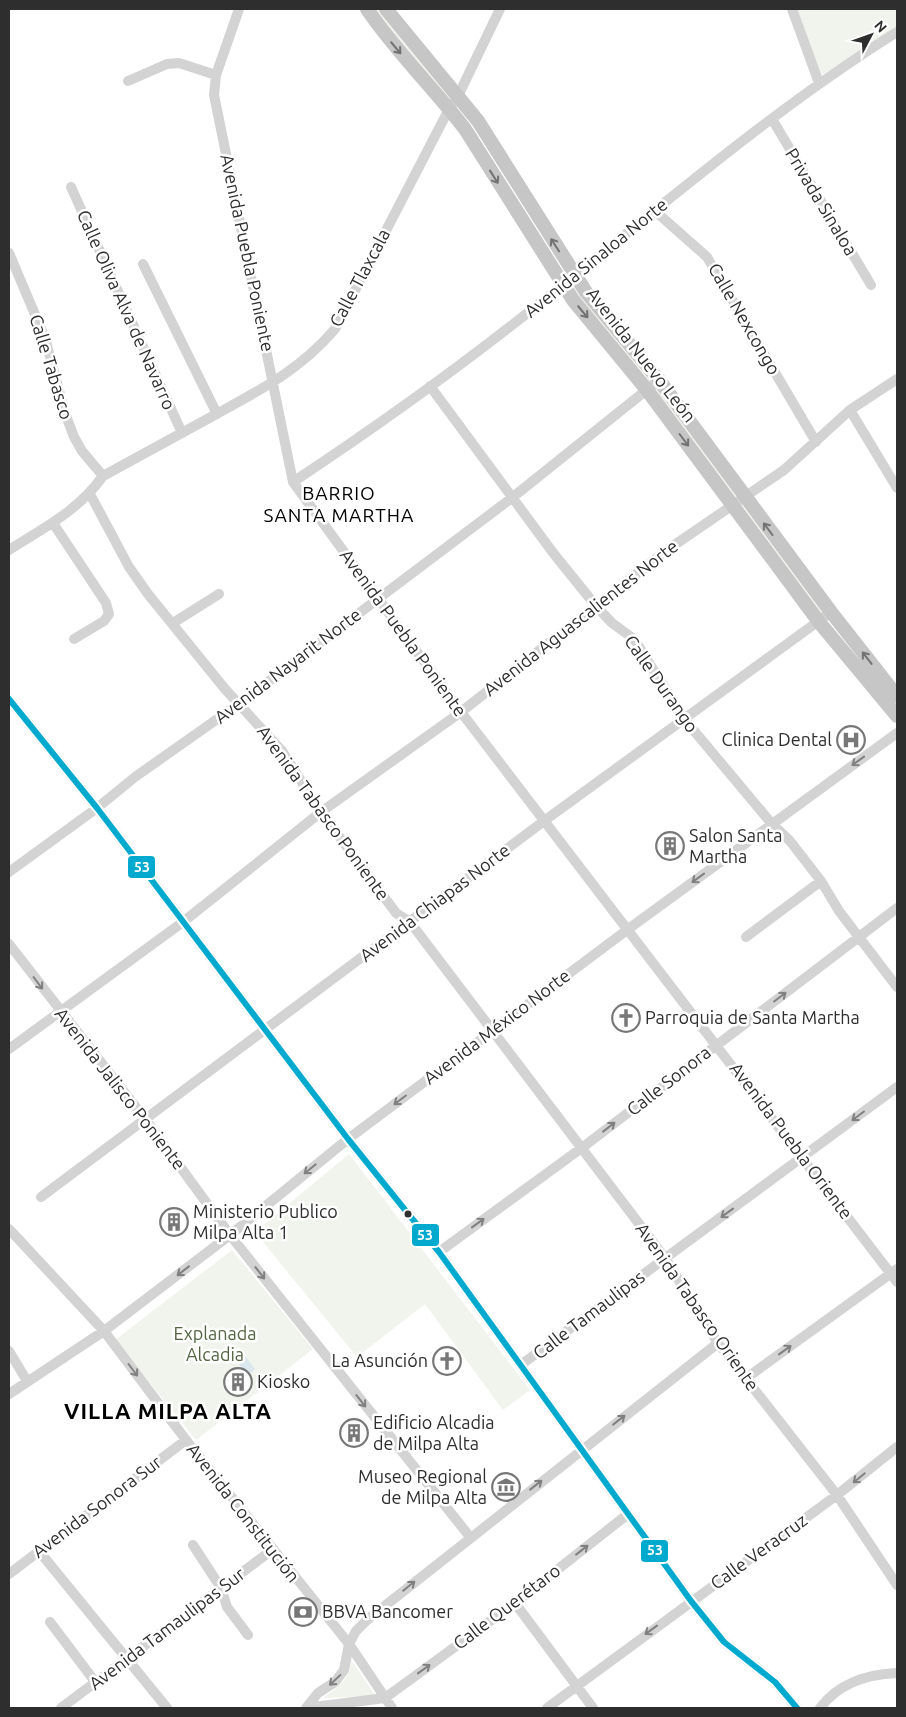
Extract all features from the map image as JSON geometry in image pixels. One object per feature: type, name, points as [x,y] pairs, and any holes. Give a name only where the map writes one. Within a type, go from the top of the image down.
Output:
[{"type":"main road","name":"Avenida Nuevo León","points":[[367,9],[392,45],[449,108],[562,285],[831,612],[897,696]]},
{"type":"main road","name":"Avenida Nuevo León","points":[[386,9],[478,121],[574,275],[659,380],[819,622],[897,716]]},
{"type":"street","name":"Avenida Puebla Poniente","points":[[239,9],[216,75],[214,96],[293,482],[461,712],[627,930]]},
{"type":"street","name":"Calle Tlaxcala","points":[[9,550],[74,509],[90,494],[103,476],[274,383],[311,356],[335,328],[449,108],[458,96],[500,9]]},
{"type":"street","points":[[792,9],[819,83]]},
{"type":"street","name":"Avenida Sinaloa Norte","points":[[293,482],[430,386],[819,83],[897,32]]},
{"type":"street","points":[[128,81],[167,64],[179,63],[216,75]]},
{"type":"street","name":"Privada Sinaloa","points":[[772,119],[871,285]]},
{"type":"street","name":"Calle Oliva Alva de Navarro","points":[[71,187],[182,433]]},
{"type":"street","name":"Calle Nexcongo","points":[[655,211],[708,257],[816,442]]},
{"type":"street","name":"Calle Tabasco","points":[[9,254],[45,338],[74,437],[82,451],[103,476]]},
{"type":"street","points":[[142,264],[217,414]]},
{"type":"street","name":"Avenida Aguascalientes Norte","points":[[9,1048],[183,922],[321,812],[461,712],[667,550],[784,470],[850,410],[897,379]]},
{"type":"street","name":"Avenida Nayarit Norte","points":[[9,872],[97,808],[135,777],[240,703],[513,496],[659,380]]},
{"type":"street","name":"Calle Durango","points":[[430,386],[596,606],[612,623],[634,639],[685,720],[772,824],[790,841],[821,881],[839,911],[897,987]]},
{"type":"street","points":[[850,410],[897,488]]},
{"type":"street","name":"Avenida Tabasco Poniente","points":[[90,494],[129,567],[148,594],[225,689],[240,703],[282,751],[321,812],[396,913],[410,922],[491,1032]]},
{"type":"street","points":[[53,523],[106,603],[109,614],[104,621],[74,639]]},
{"type":"street","points":[[173,623],[219,594]]},
{"type":"street","name":"Avenida Chiapas Norte","points":[[41,1197],[267,1030],[544,821],[831,612]]},
{"type":"street","points":[[9,699],[97,808],[348,1139],[439,1252],[522,1364],[581,1450],[691,1601],[724,1642],[775,1682],[798,1708]]},
{"type":"street","name":"Avenida México Norte","points":[[9,1394],[104,1332],[230,1235],[348,1139],[627,930],[897,733]]},
{"type":"street","points":[[746,937],[821,881]]},
{"type":"street","name":"Calle Sonora","points":[[439,1252],[583,1147],[897,908]]},
{"type":"street","name":"Avenida Puebla Oriente","points":[[627,930],[895,1275]]},
{"type":"street","name":"Avenida Jalisco Poniente","points":[[9,944],[146,1120],[230,1235],[470,1537]]},
{"type":"street","name":"Avenida Tabasco Oriente","points":[[491,1032],[583,1147],[665,1258],[718,1343],[837,1496],[897,1585]]},
{"type":"street","name":"Calle Tamaulipas","points":[[522,1364],[897,1087]]},
{"type":"street","name":"Avenida Constitución","points":[[9,1229],[104,1332],[272,1550],[349,1644],[392,1708]]},
{"type":"street","points":[[745,1378],[895,1275]]},
{"type":"street","points":[[306,1708],[318,1693],[334,1682],[344,1670],[349,1644],[356,1630],[367,1620],[718,1343]]},
{"type":"street","points":[[9,1351],[27,1381]]},
{"type":"street","name":"Avenida Sonora Sur","points":[[9,1574],[186,1440]]},
{"type":"street","name":"Calle Veracruz","points":[[547,1708],[837,1496],[897,1447]]},
{"type":"street","name":"Calle Querétaro","points":[[385,1698],[515,1603],[628,1514]]},
{"type":"street","points":[[193,1545],[221,1588],[227,1607],[248,1635]]},
{"type":"street","name":"Avenida Tamaulipas Sur","points":[[61,1708],[128,1660],[272,1550]]},
{"type":"street","points":[[38,1551],[166,1708]]},
{"type":"street","points":[[515,1603],[593,1708]]},
{"type":"street","points":[[50,1622],[96,1683]]},
{"type":"street","points":[[820,1708],[840,1688],[870,1677],[897,1673]]},
{"type":"street","points":[[306,1708],[385,1698]]},
{"type":"green space","points":[[371,9],[383,9],[454,96],[449,104]]},
{"type":"green space","points":[[795,9],[897,9],[897,28],[822,75],[810,51]]},
{"type":"green space","points":[[574,280],[654,380],[647,385],[567,285]]},
{"type":"green space","points":[[658,385],[739,497],[734,501],[651,391]]},
{"type":"green space","points":[[743,502],[826,612],[819,617],[737,506]]},
{"type":"green space","points":[[349,1154],[530,1390],[503,1410],[425,1304],[357,1357],[255,1232]]},
{"type":"green space","name":"Explanada Alcadia","points":[[232,1250],[313,1349],[196,1440],[115,1340]]},
{"type":"green space","points":[[351,1660],[376,1696],[323,1698],[346,1678]]},
{"type":"shaded area","points":[[240,1357],[246,1357],[255,1369],[249,1375],[238,1363]]},
{"type":"transit line","name":"53","points":[[9,699],[97,808],[348,1139],[439,1252],[691,1601],[724,1642],[775,1682],[797,1708]]},
{"type":"place","name":"Clinica Dental","points":[[851,740]]},
{"type":"place","name":"Salon Santa Martha","points":[[670,846]]},
{"type":"place","name":"Parroquia de Santa Martha","points":[[626,1018]]},
{"type":"place","name":"Ministerio Publico Milpa Alta 1","points":[[174,1222]]},
{"type":"place","name":"La Asunción","points":[[447,1361]]},
{"type":"place","name":"Kiosko","points":[[238,1382]]},
{"type":"place","name":"Edificio Alcadia de Milpa Alta","points":[[354,1433]]},
{"type":"place","name":"Museo Regional de Milpa Alta","points":[[506,1487]]},
{"type":"place","name":"BBVA Bancomer","points":[[303,1612]]},
{"type":"district","name":"BARRIO SANTA MARTHA","points":[[339,504]]},
{"type":"district","name":"VILLA MILPA ALTA","points":[[168,1411]]}]
